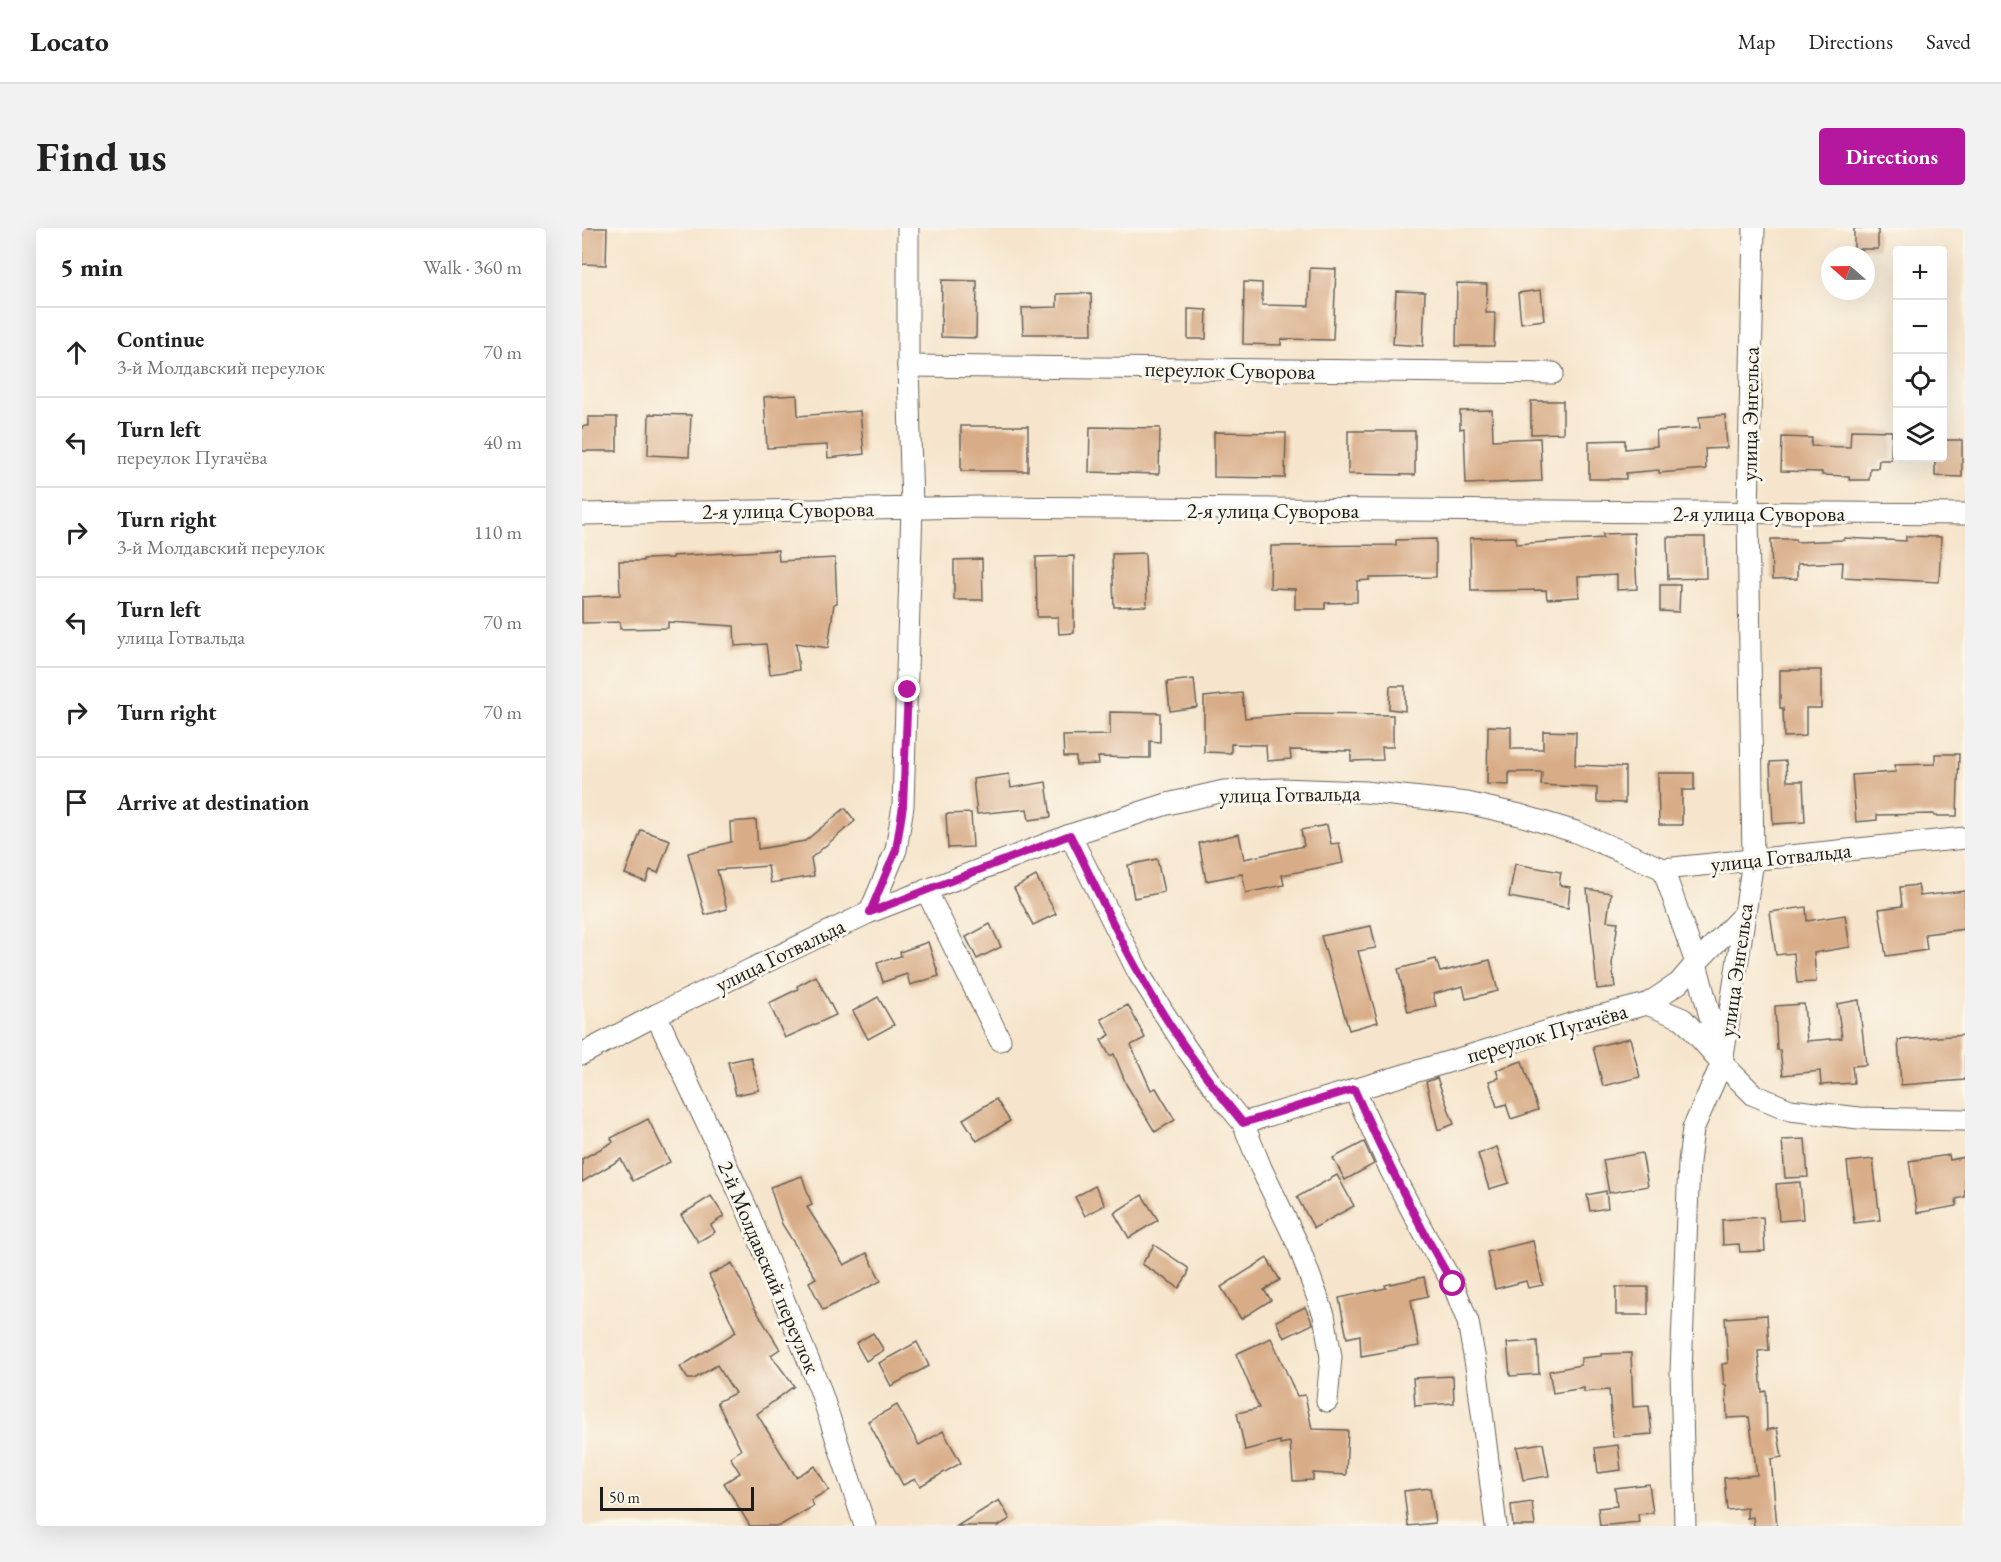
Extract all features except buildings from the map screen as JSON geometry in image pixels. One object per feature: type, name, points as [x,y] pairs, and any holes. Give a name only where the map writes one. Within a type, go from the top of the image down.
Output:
[{"type":"street","points":[[870,912],[896,850],[903,806],[912,507],[908,366],[908,228]]},
{"type":"street","name":"улица Энгельса","points":[[1685,1526],[1681,1372],[1689,1162],[1693,1129],[1722,1063],[1753,861],[1748,513],[1754,228]]},
{"type":"street","name":"переулок Суворова","points":[[908,366],[1553,373]]},
{"type":"street","name":"2-я улица Суворова","points":[[582,514],[912,507],[1965,514]]},
{"type":"street","name":"улица Готвальда","points":[[582,1054],[656,1015],[870,912],[1070,835],[1167,804],[1224,792],[1281,789],[1365,792],[1467,803],[1520,814],[1576,832],[1663,869],[1965,838]]},
{"type":"street","points":[[1070,835],[1138,972],[1186,1048],[1243,1123],[1261,1168],[1299,1247],[1324,1315],[1331,1357],[1327,1401]]},
{"type":"street","points":[[1663,869],[1696,963],[1722,1063]]},
{"type":"street","points":[[926,890],[1000,1040]]},
{"type":"street","points":[[1647,1004],[1679,983],[1743,915]]},
{"type":"street","name":"переулок Пугачёва","points":[[1243,1123],[1580,1021],[1647,1004],[1683,1019],[1754,1095],[1790,1110],[1859,1118],[1965,1120]]},
{"type":"street","name":"2-й Молдавский переулок","points":[[656,1015],[746,1207],[820,1389],[865,1526]]},
{"type":"street","points":[[1354,1089],[1390,1169],[1425,1237],[1453,1284],[1468,1322],[1478,1372],[1496,1526]]},
{"type":"route","points":[[908,690],[903,806],[896,850],[870,912],[1070,835],[1138,972],[1186,1048],[1243,1123],[1354,1089],[1390,1169],[1425,1237],[1453,1284]]}]
